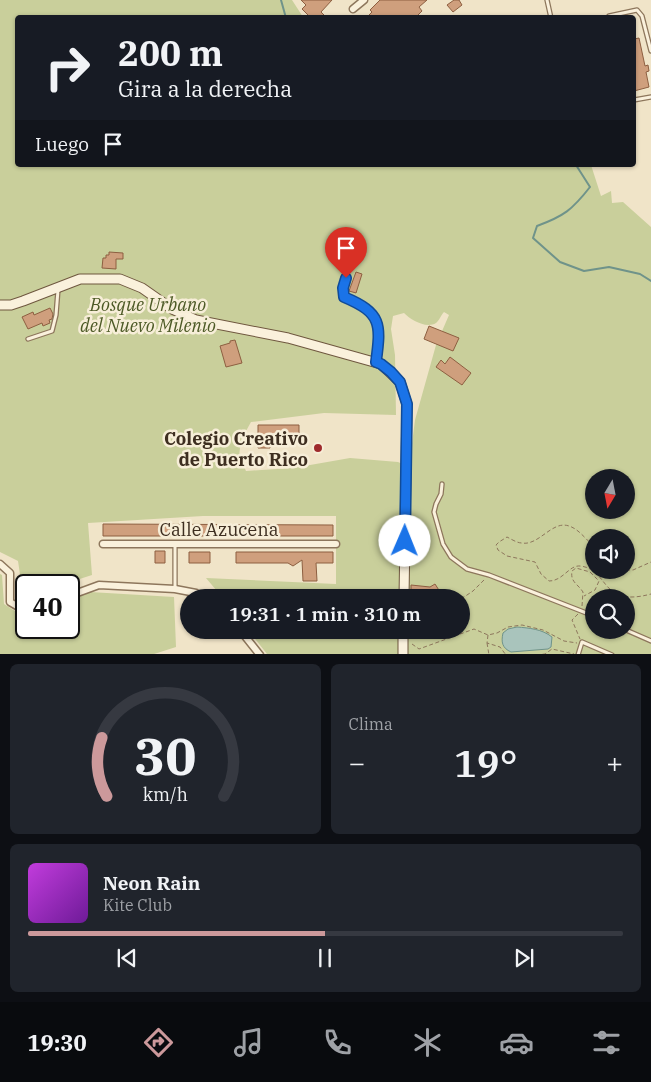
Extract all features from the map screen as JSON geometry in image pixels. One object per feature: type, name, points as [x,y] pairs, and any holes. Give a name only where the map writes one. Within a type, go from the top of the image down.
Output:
[{"type":"street","points":[[353,9],[364,0]]},
{"type":"street","points":[[346,278],[343,288],[344,297],[360,304],[372,313],[377,321],[380,334],[376,362]]},
{"type":"street","points":[[0,305],[17,303],[80,279],[120,279],[142,288],[172,309],[196,320],[288,338],[381,364],[400,382],[407,404],[404,589]]},
{"type":"street","name":"Calle Azucena","points":[[108,546],[336,544]]},
{"type":"street","points":[[0,564],[10,573],[10,602],[15,605]]},
{"type":"street","points":[[80,592],[99,584],[180,590]]},
{"type":"street","points":[[248,639],[260,654]]},
{"type":"street","points":[[403,639],[403,654]]},
{"type":"lane","points":[[547,0],[550,15]]},
{"type":"lane","points":[[614,15],[637,10],[642,16],[651,51]]},
{"type":"lane","points":[[636,100],[651,97]]},
{"type":"lane","points":[[28,339],[52,331],[56,315],[58,287]]},
{"type":"lane","points":[[442,484],[441,494],[434,512],[443,544],[451,557],[467,568],[585,612]]},
{"type":"lane","points":[[175,544],[175,589]]},
{"type":"lane","points":[[635,634],[651,641]]},
{"type":"lane","points":[[578,654],[582,642],[612,654]]},
{"type":"path","points":[[585,538],[575,529],[565,525],[554,528],[527,544],[518,543],[507,537],[503,538],[496,545],[498,550],[507,556],[535,562],[540,574],[549,581],[558,579],[576,566],[585,567]]},
{"type":"path","points":[[635,569],[651,562]]},
{"type":"path","points":[[410,644],[419,648],[474,629],[488,635],[508,627],[522,625],[544,630],[573,643],[582,642],[572,620],[581,610],[584,596],[571,577],[572,571],[576,568],[585,570]]},
{"type":"path","points":[[470,593],[489,575]]},
{"type":"path","points":[[584,596],[595,590],[598,586],[598,579]]},
{"type":"path","points":[[600,579],[606,587],[618,595],[631,597],[651,594]]},
{"type":"path","points":[[488,635],[486,643],[489,654]]},
{"type":"path","points":[[486,643],[500,647],[506,654]]},
{"type":"path","points":[[524,654],[545,654],[552,650],[578,654]]},
{"type":"green space","name":"Bosque Urbano del Nuevo Milenio","points":[[0,0],[292,0],[302,15],[15,15],[15,167],[592,167],[601,196],[611,191],[612,203],[623,202],[651,227],[651,654],[267,654],[255,639],[470,639],[470,589],[215,589],[206,578],[336,584],[336,516],[203,516],[88,523],[92,575],[80,579],[80,574],[20,574],[18,561],[0,552]],"holes":[[[444,312],[449,315],[436,345],[415,420],[409,467],[398,462],[350,458],[293,468],[246,471],[239,456],[241,440],[251,422],[324,413],[396,415],[395,355],[391,329],[393,316],[404,313],[415,321],[432,325],[438,321]]]},
{"type":"green space","points":[[0,574],[2,575],[4,604],[15,611],[15,639],[80,639],[80,596],[90,592],[174,597],[176,647],[154,654],[0,654]]},
{"type":"water","points":[[517,627],[535,629],[548,634],[552,637],[551,647],[548,649],[511,652],[503,644],[503,633],[508,629]]},
{"type":"building","points":[[301,0],[332,0],[321,12],[324,15],[308,15],[302,9],[306,5]]},
{"type":"building","points":[[380,0],[427,0],[419,7],[422,11],[418,15],[369,15],[372,12],[370,10]]},
{"type":"building","points":[[454,0],[459,0],[462,5],[453,12],[447,5]]},
{"type":"building","points":[[639,38],[645,66],[648,65],[649,71],[646,72],[649,87],[636,90],[636,39]]},
{"type":"building","points":[[109,252],[123,253],[123,259],[116,259],[116,269],[102,268],[103,258],[109,255]]},
{"type":"building","points":[[356,272],[362,274],[356,293],[349,291]]},
{"type":"building","points":[[50,308],[53,314],[52,319],[49,320],[50,323],[43,326],[42,323],[28,329],[22,317],[33,312],[34,315]]},
{"type":"building","points":[[429,326],[459,338],[453,351],[424,339]]},
{"type":"building","points":[[235,340],[242,363],[226,367],[220,346]]},
{"type":"building","points":[[450,357],[471,373],[462,385],[436,367],[441,360],[445,364]]},
{"type":"building","points":[[258,425],[299,425],[299,443],[270,443],[270,448],[258,448]]},
{"type":"building","points":[[103,524],[333,525],[333,536],[103,536]]},
{"type":"building","points":[[155,551],[165,551],[165,563],[155,563]]},
{"type":"building","points":[[189,552],[210,552],[210,563],[189,563]]},
{"type":"building","points":[[236,552],[333,552],[333,563],[316,563],[317,581],[303,581],[302,560],[293,566],[288,563],[236,563]]},
{"type":"building","points":[[435,584],[438,589],[411,589],[411,585],[430,587]]},
{"type":"waterway","points":[[281,0],[285,15]]},
{"type":"waterway","points":[[577,167],[590,187],[567,211],[537,226],[533,238],[560,262],[584,271],[609,267],[640,274],[651,281]]},
{"type":"place","name":"Colegio Creativo de Puerto Rico","points":[[318,448]]},
{"type":"route","points":[[346,278],[343,288],[344,297],[360,304],[372,313],[377,321],[380,334],[376,362],[391,372],[400,382],[407,404],[405,541]]}]
